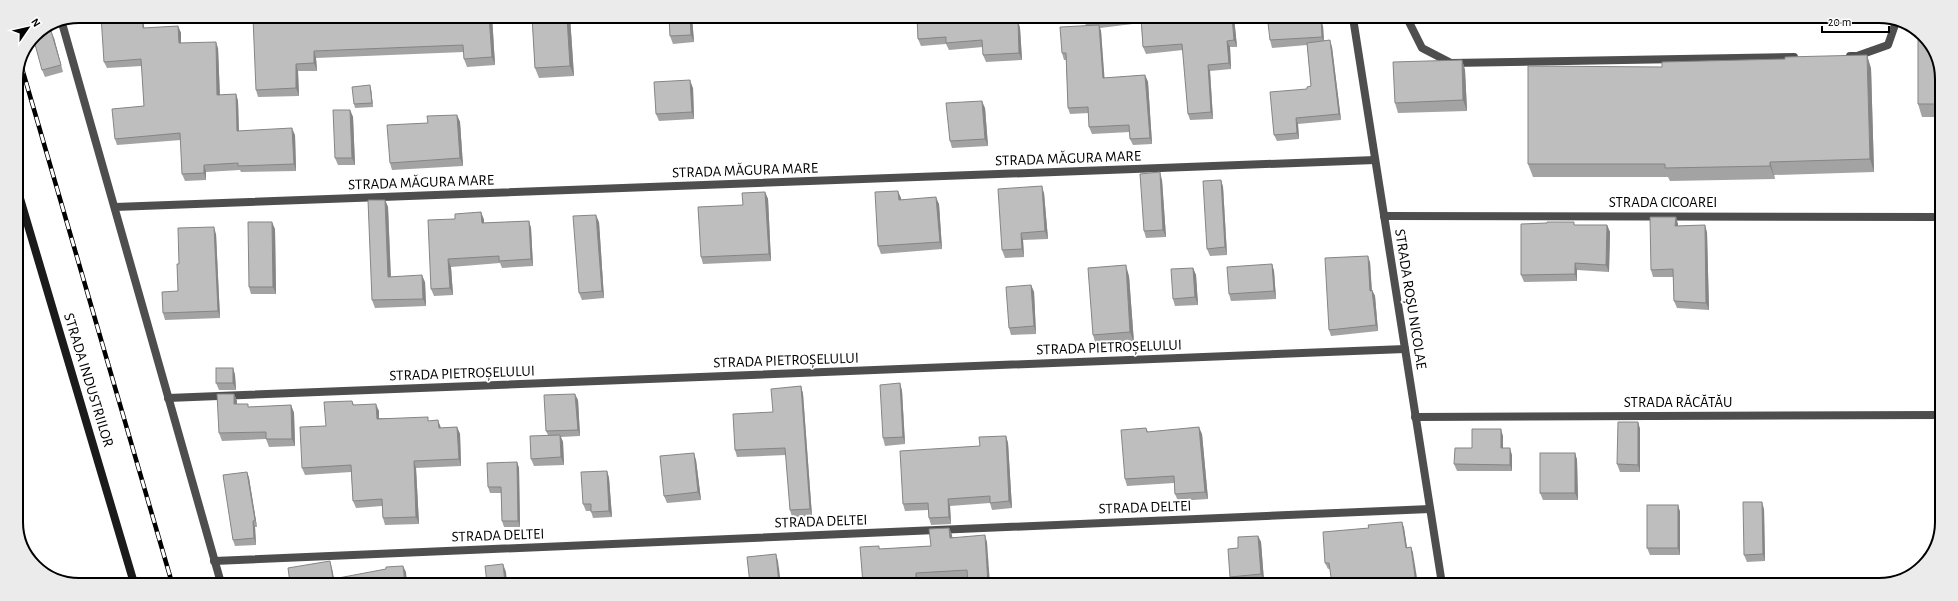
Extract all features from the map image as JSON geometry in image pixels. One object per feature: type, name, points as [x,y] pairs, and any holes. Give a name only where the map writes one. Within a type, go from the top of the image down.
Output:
[{"type":"main road","name":"STRADA INDUSTRIILOR","points":[[23,209],[133,578]]},
{"type":"street","name":"STRADA ROȘU NICOLAE","points":[[1354,23],[1441,578]]},
{"type":"street","points":[[1410,23],[1422,48],[1451,63],[1801,57]]},
{"type":"street","points":[[63,25],[219,578]]},
{"type":"street","points":[[1841,56],[1857,56],[1888,45],[1895,25]]},
{"type":"street","name":"STRADA MĂGURA MARE","points":[[115,208],[1375,160]]},
{"type":"street","name":"STRADA CICOAREI","points":[[1384,216],[1935,216]]},
{"type":"street","name":"STRADA PIETROȘELULUI","points":[[168,398],[1405,349]]},
{"type":"street","name":"STRADA RĂCĂTĂU","points":[[1415,417],[1935,415]]},
{"type":"street","name":"STRADA DELTEI","points":[[214,561],[1430,509]]},
{"type":"building","points":[[101,23],[143,23],[143,28],[178,26],[179,43],[216,42],[217,95],[236,94],[237,131],[292,128],[294,164],[238,166],[238,163],[204,165],[204,173],[182,174],[180,133],[115,139],[112,109],[144,106],[141,59],[104,62]]},
{"type":"building","points":[[253,23],[490,23],[492,57],[464,59],[463,45],[314,51],[314,63],[296,64],[296,88],[256,90]]},
{"type":"building","points":[[532,23],[567,23],[570,66],[535,68]]},
{"type":"building","points":[[669,23],[690,23],[691,35],[670,36]]},
{"type":"building","points":[[917,23],[1018,23],[1019,53],[983,55],[982,40],[946,43],[946,37],[918,39]]},
{"type":"building","points":[[1141,23],[1233,23],[1234,40],[1227,41],[1229,63],[1208,65],[1211,112],[1188,114],[1182,44],[1143,47]]},
{"type":"building","points":[[1268,23],[1321,23],[1322,37],[1270,40]]},
{"type":"building","points":[[1099,25],[1103,78],[1145,75],[1150,138],[1130,139],[1129,125],[1089,127],[1088,107],[1068,108],[1066,53],[1062,53],[1060,27]]},
{"type":"building","points":[[51,31],[61,65],[42,70],[36,48],[48,48],[48,32]]},
{"type":"building","points":[[1918,38],[1929,54],[1935,75],[1935,104],[1918,104]]},
{"type":"building","points":[[1330,40],[1339,114],[1296,118],[1297,133],[1274,135],[1270,92],[1307,89],[1307,87],[1311,86],[1307,43]]},
{"type":"building","points":[[1867,55],[1870,159],[1770,162],[1770,166],[1665,168],[1665,164],[1528,164],[1528,66],[1662,67],[1662,62]]},
{"type":"building","points":[[1462,60],[1463,100],[1395,103],[1393,62]]},
{"type":"building","points":[[690,80],[692,112],[656,114],[654,82]]},
{"type":"building","points":[[370,85],[372,103],[354,104],[352,87]]},
{"type":"building","points":[[982,101],[985,139],[950,141],[946,103]]},
{"type":"building","points":[[333,110],[350,110],[352,158],[335,158]]},
{"type":"building","points":[[457,115],[460,158],[390,163],[387,125],[428,123],[427,116]]},
{"type":"building","points":[[1160,172],[1163,230],[1144,231],[1140,174]]},
{"type":"building","points":[[1221,180],[1225,247],[1207,249],[1203,181]]},
{"type":"building","points":[[1042,186],[1045,231],[1021,233],[1022,249],[1002,250],[998,189]]},
{"type":"building","points":[[898,191],[899,200],[936,197],[940,242],[878,246],[875,192]]},
{"type":"building","points":[[765,192],[769,254],[701,257],[698,207],[743,205],[742,193]]},
{"type":"building","points":[[368,200],[385,200],[388,277],[422,275],[423,299],[372,300]]},
{"type":"building","points":[[481,212],[482,223],[529,221],[531,259],[499,261],[499,256],[448,259],[450,288],[431,289],[428,220],[455,219],[455,214]]},
{"type":"building","points":[[596,215],[602,291],[579,293],[573,216]]},
{"type":"building","points":[[1650,217],[1676,217],[1675,226],[1705,225],[1706,303],[1674,301],[1673,269],[1651,270]]},
{"type":"building","points":[[248,222],[272,222],[273,287],[249,287]]},
{"type":"building","points":[[1574,222],[1574,225],[1607,225],[1606,265],[1575,263],[1575,274],[1521,275],[1521,224]]},
{"type":"building","points":[[214,227],[218,311],[163,313],[162,292],[178,291],[178,228]]},
{"type":"building","points":[[1368,256],[1370,291],[1372,290],[1376,325],[1329,330],[1325,258]]},
{"type":"building","points":[[1272,264],[1274,291],[1229,294],[1227,267]]},
{"type":"building","points":[[1126,265],[1130,332],[1093,335],[1088,268]]},
{"type":"building","points":[[1193,268],[1195,297],[1173,299],[1171,269]]},
{"type":"building","points":[[1031,285],[1034,326],[1009,328],[1006,287]]},
{"type":"building","points":[[216,368],[233,368],[233,383],[216,383]]},
{"type":"building","points":[[900,383],[903,437],[883,438],[880,385]]},
{"type":"building","points":[[801,386],[810,509],[790,510],[785,448],[735,450],[733,414],[773,412],[771,389]]},
{"type":"building","points":[[217,394],[234,394],[234,404],[248,404],[248,407],[291,405],[292,439],[266,439],[266,432],[219,433]]},
{"type":"building","points":[[575,394],[578,430],[546,431],[544,395]]},
{"type":"building","points":[[352,401],[353,405],[376,404],[377,419],[428,417],[428,421],[438,420],[439,428],[457,427],[459,459],[414,461],[416,517],[383,518],[382,499],[353,501],[351,465],[302,468],[300,427],[326,426],[324,402]]},
{"type":"building","points":[[1618,422],[1638,422],[1638,465],[1617,464]]},
{"type":"building","points":[[1199,427],[1205,492],[1175,494],[1174,476],[1125,479],[1121,430],[1146,428],[1147,432]]},
{"type":"building","points":[[1472,429],[1501,429],[1501,448],[1510,448],[1510,465],[1454,464],[1455,448],[1472,448]]},
{"type":"building","points":[[560,435],[561,457],[531,459],[530,436]]},
{"type":"building","points":[[1006,436],[1009,501],[990,503],[990,496],[948,499],[949,517],[929,518],[928,503],[903,504],[900,451],[980,446],[979,437]]},
{"type":"building","points":[[694,453],[698,492],[664,496],[660,456]]},
{"type":"building","points":[[1540,453],[1575,453],[1575,493],[1540,493]]},
{"type":"building","points":[[517,462],[518,521],[502,521],[501,487],[488,487],[487,463]]},
{"type":"building","points":[[607,471],[609,511],[591,512],[591,504],[583,504],[581,472]]},
{"type":"building","points":[[247,472],[255,520],[253,521],[254,538],[233,540],[223,475]]},
{"type":"building","points":[[1743,502],[1762,502],[1763,554],[1744,555]]},
{"type":"building","points":[[1647,505],[1678,505],[1678,548],[1647,548]]},
{"type":"building","points":[[1402,522],[1406,548],[1411,547],[1415,578],[1331,578],[1329,563],[1325,563],[1323,532],[1369,528],[1368,525]]},
{"type":"building","points":[[949,528],[950,538],[985,535],[988,578],[968,578],[967,570],[916,573],[916,578],[863,578],[860,547],[879,546],[879,549],[931,546],[929,529]]},
{"type":"building","points":[[1258,536],[1261,574],[1230,577],[1228,549],[1238,548],[1238,537]]},
{"type":"building","points":[[776,554],[778,578],[749,578],[747,557]]},
{"type":"building","points":[[330,561],[333,578],[289,578],[288,568]]},
{"type":"building","points":[[503,564],[504,578],[486,578],[485,566]]},
{"type":"building","points":[[403,566],[404,578],[338,578],[386,569],[386,567]]},
{"type":"railway","points":[[23,73],[171,578]]}]
